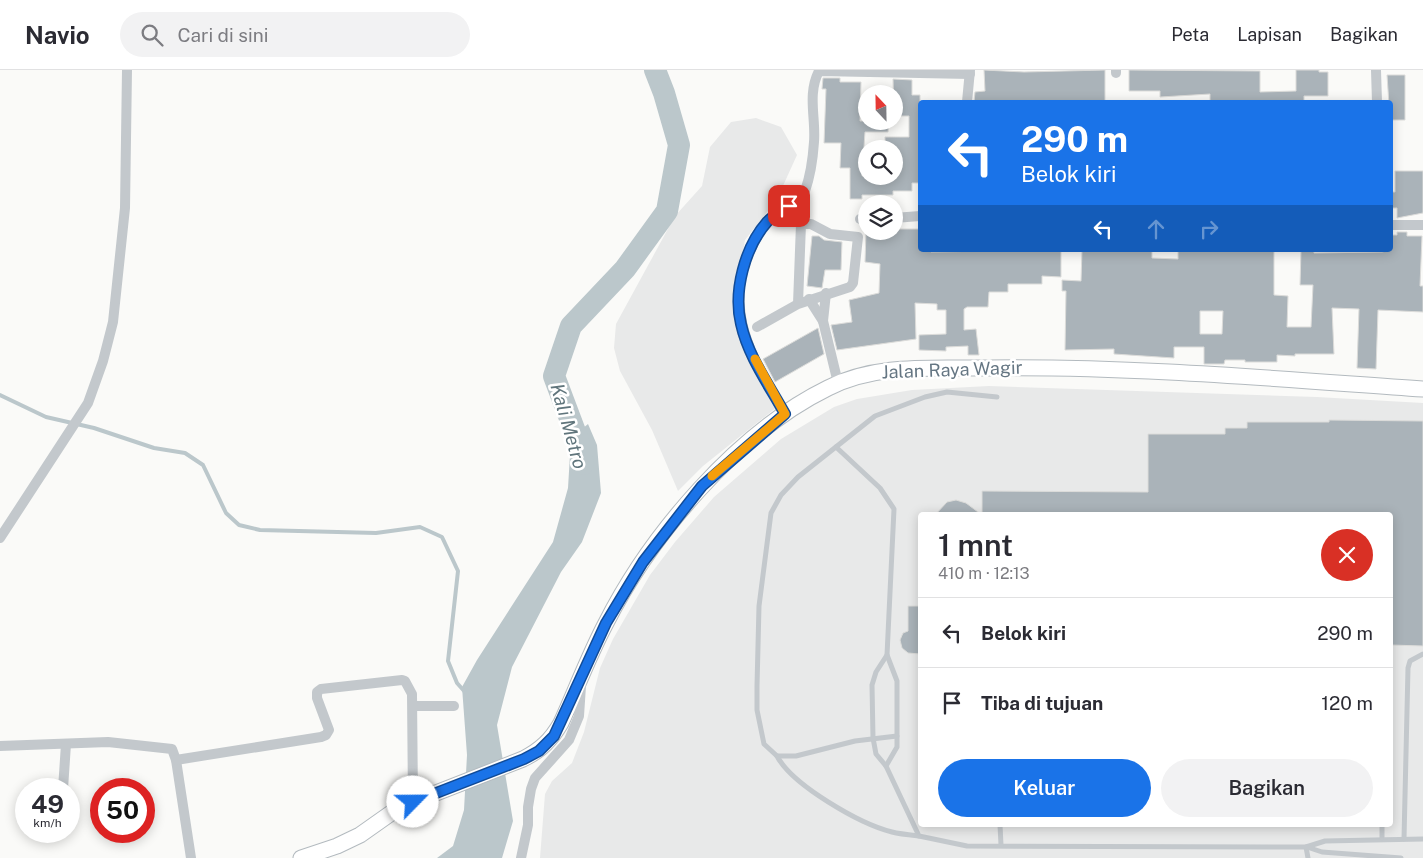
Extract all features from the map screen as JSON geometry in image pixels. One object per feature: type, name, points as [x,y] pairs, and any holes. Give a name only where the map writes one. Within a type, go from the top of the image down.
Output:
[{"type":"main road","name":"Jalan Raya Wagir","points":[[301,858],[360,835],[394,812],[413,802],[524,759],[539,751],[554,736],[606,623],[643,562],[702,486],[719,469],[785,414],[838,383],[888,369],[1050,368],[1423,389]]},
{"type":"street","points":[[0,538],[88,403],[103,361],[114,313],[125,208],[126,70]]},
{"type":"street","points":[[1376,70],[1377,100]]},
{"type":"street","points":[[785,414],[756,363],[743,330],[739,311],[740,284],[744,264],[767,222],[798,200],[805,192],[814,142],[813,88],[819,71],[970,72],[967,100]]},
{"type":"street","points":[[903,217],[918,216]]},
{"type":"street","points":[[757,327],[809,299],[850,287],[853,283],[858,237],[830,234],[811,224],[800,224],[798,304]]},
{"type":"street","points":[[1393,225],[1423,225]]},
{"type":"street","points":[[823,321],[826,293]]},
{"type":"street","points":[[809,299],[823,321],[838,383]]},
{"type":"street","points":[[521,858],[528,825],[531,789],[535,778],[569,740],[579,716],[582,678]]},
{"type":"street","points":[[176,760],[326,735],[329,730],[317,698],[317,692],[325,687],[402,680],[410,687],[413,706],[413,802]]},
{"type":"street","points":[[413,706],[454,706]]},
{"type":"street","points":[[0,746],[108,742],[168,748],[174,752],[176,760],[191,858]]},
{"type":"street","points":[[64,778],[66,744]]},
{"type":"lane","points":[[997,397],[947,392],[924,397],[874,416],[798,477],[781,495],[771,513],[759,606],[757,710],[764,744],[777,756],[794,778],[857,819],[891,832],[966,846],[1306,847],[1322,852],[1401,858]]},
{"type":"lane","points":[[836,447],[884,492],[894,509],[887,655],[897,681],[897,747],[886,766]]},
{"type":"lane","points":[[1404,838],[1408,668],[1410,661],[1423,654]]},
{"type":"lane","points":[[887,655],[876,672],[872,684],[873,738],[876,754],[886,766],[918,836]]},
{"type":"lane","points":[[777,756],[796,756],[873,738],[897,736]]},
{"type":"lane","points":[[1000,827],[1001,845]]},
{"type":"lane","points":[[1382,827],[1382,838]]},
{"type":"lane","points":[[1306,847],[1325,840],[1423,839]]},
{"type":"lane","points":[[1306,847],[1308,858]]},
{"type":"shaded area","points":[[756,118],[781,127],[797,155],[777,199],[745,240],[737,290],[735,324],[751,359],[777,407],[703,466],[678,491],[652,430],[620,371],[614,348],[616,324],[675,216],[702,186],[710,147],[731,122]]},
{"type":"shaded area","points":[[989,386],[1317,397],[1423,403],[1423,858],[540,858],[545,794],[552,781],[572,763],[584,732],[600,668],[613,639],[650,575],[675,542],[714,497],[781,439],[834,407],[857,399],[912,390]]},
{"type":"shaded area","points":[[588,424],[597,445],[601,493],[582,542],[561,572],[512,667],[497,725],[513,821],[502,858],[437,858],[453,846],[464,810],[467,755],[462,687],[477,660],[553,542],[568,488],[571,438]]},
{"type":"building","points":[[984,70],[1024,72],[1105,70],[1105,100],[974,100],[975,92],[985,91]]},
{"type":"building","points":[[1129,70],[1260,71],[1260,92],[1296,91],[1296,70],[1328,72],[1328,96],[1304,96],[1304,100],[1210,100],[1210,94],[1160,97],[1160,91],[1129,91]]},
{"type":"building","points":[[1387,75],[1405,75],[1405,120],[1393,120],[1393,100],[1389,100]]},
{"type":"building","points":[[823,78],[840,78],[840,82],[861,82],[861,85],[858,85],[858,130],[888,130],[888,132],[865,132],[864,140],[858,140],[858,185],[903,185],[903,140],[885,140],[885,137],[909,137],[909,116],[903,116],[903,85],[893,85],[893,79],[912,80],[912,95],[920,95],[920,100],[918,100],[918,183],[912,183],[912,191],[893,191],[893,195],[858,195],[858,199],[850,199],[850,168],[840,168],[841,143],[824,143],[826,89],[822,89]]},
{"type":"building","points":[[1395,171],[1423,171],[1423,213],[1397,218],[1397,208],[1393,208],[1393,192],[1395,192]]},
{"type":"building","points":[[903,229],[918,229],[918,252],[1061,252],[1061,277],[1042,276],[1042,284],[1008,284],[1008,292],[989,292],[988,307],[967,307],[964,309],[964,330],[976,329],[979,355],[968,355],[968,346],[946,347],[946,351],[919,350],[919,335],[946,334],[946,310],[937,310],[937,304],[915,303],[916,339],[837,350],[831,325],[852,322],[849,300],[879,293],[880,264],[865,262],[866,240],[903,240]]},
{"type":"building","points":[[1397,232],[1407,232],[1407,236],[1422,236],[1420,286],[1423,286],[1423,312],[1378,310],[1376,369],[1357,368],[1359,309],[1332,308],[1334,354],[1277,355],[1277,362],[1225,360],[1224,364],[1204,364],[1204,347],[1174,347],[1174,358],[1114,354],[1114,349],[1065,350],[1066,291],[1062,291],[1062,280],[1081,281],[1082,252],[1152,252],[1152,258],[1178,259],[1178,252],[1274,252],[1274,295],[1288,296],[1287,327],[1311,327],[1313,285],[1300,285],[1301,252],[1393,252],[1393,235],[1397,235]],"holes":[[[1200,311],[1223,311],[1222,334],[1200,334]]]},
{"type":"building","points":[[812,236],[819,236],[824,240],[842,242],[841,270],[825,270],[822,288],[807,286]]},
{"type":"building","points":[[818,328],[824,354],[775,382],[763,359]]},
{"type":"building","points":[[1329,420],[1423,421],[1423,646],[1393,645],[1393,512],[982,512],[982,491],[1148,492],[1148,434],[1225,434],[1225,428],[1247,428],[1247,422],[1329,422]]},
{"type":"building","points":[[956,500],[966,503],[978,512],[938,512],[947,502]]},
{"type":"building","points":[[908,606],[918,606],[918,654],[908,653],[902,648],[900,640],[903,633],[908,631]]},
{"type":"waterway","name":"Kali Metro","points":[[583,464],[577,437],[554,376],[571,326],[625,269],[667,211],[679,145],[664,93],[655,70]]},
{"type":"waterway","points":[[0,395],[46,417],[94,428],[154,448],[185,453],[203,465],[226,513],[239,525],[260,530],[376,533],[420,527],[442,537],[458,571],[448,661],[457,683],[465,692]]},
{"type":"slow traffic","points":[[712,476],[785,414],[755,359]]},
{"type":"route","points":[[413,802],[524,759],[539,751],[554,736],[606,623],[643,562],[702,486],[719,469],[785,414],[752,353],[741,324],[739,311],[740,284],[744,264],[753,244],[767,222],[789,206]]}]
